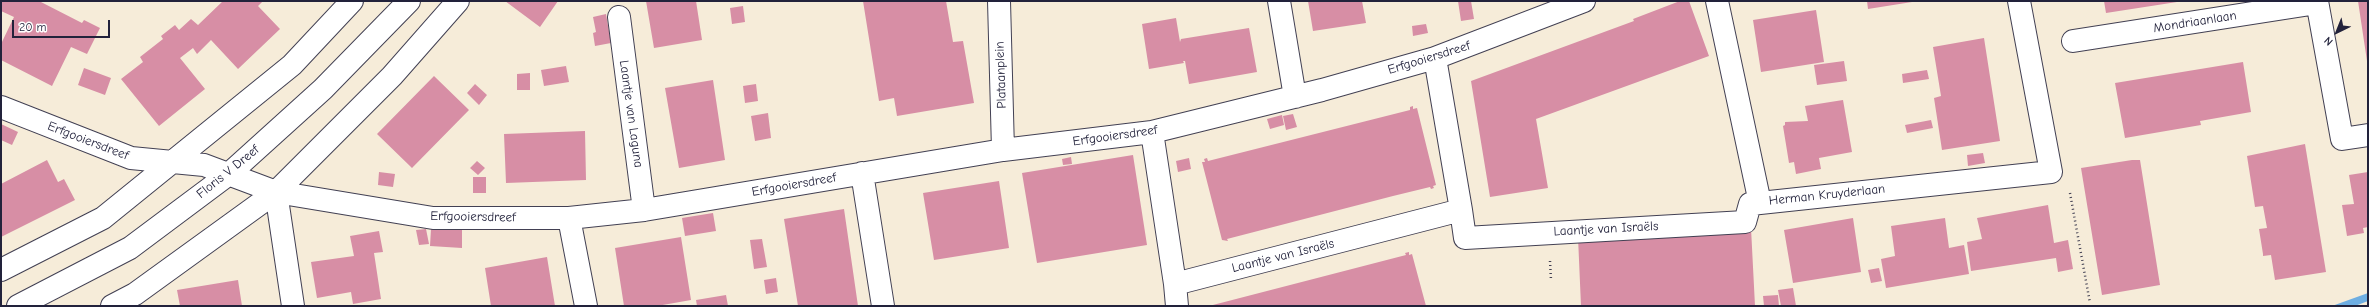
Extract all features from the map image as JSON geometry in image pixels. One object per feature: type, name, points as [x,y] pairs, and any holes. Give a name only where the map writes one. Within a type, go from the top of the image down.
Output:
[{"type":"street","points":[[1,270],[103,218],[292,65],[352,1]]},
{"type":"street","name":"Floris V Dreef","points":[[18,306],[130,248],[229,174],[323,89],[409,1]]},
{"type":"street","points":[[112,306],[135,294],[276,192],[392,76],[458,1]]},
{"type":"street","name":"Plataanplein","points":[[999,1],[1004,150]]},
{"type":"street","points":[[1279,1],[1295,97]]},
{"type":"street","name":"Herman Kruyderlaan","points":[[1717,1],[1760,202],[2051,172]]},
{"type":"street","points":[[2019,1],[2051,172]]},
{"type":"street","name":"Erfgooiersdreef","points":[[1,107],[131,158],[175,161],[204,165],[276,192],[433,218],[569,218],[644,210],[1004,150],[1152,132],[1295,97],[1435,58],[1579,2]]},
{"type":"street","name":"Mondriaanlaan","points":[[2073,41],[2317,2],[2342,139],[2368,135]]},
{"type":"street","name":"Laantje van Laguna","points":[[619,17],[644,210]]},
{"type":"street","name":"Laantje van Israëls","points":[[1435,58],[1465,238],[1745,222],[1750,204],[1760,202]]},
{"type":"street","points":[[1152,132],[1177,306]]},
{"type":"street","points":[[862,173],[883,306]]},
{"type":"street","points":[[276,192],[293,306]]},
{"type":"street","name":"Laantje van Israëls","points":[[1175,284],[1461,210]]},
{"type":"street","points":[[569,218],[586,306]]},
{"type":"path","points":[[2051,172],[2070,193],[2090,303]]},
{"type":"water","points":[[2368,293],[2368,301],[2355,306],[2332,306]]},
{"type":"building","points":[[1,1],[39,1],[82,23],[84,20],[100,28],[87,54],[71,47],[52,86],[1,60],[1,44],[14,17],[1,11]]},
{"type":"building","points":[[223,1],[263,1],[258,6],[280,29],[238,69],[211,40],[197,54],[193,48],[180,58],[205,89],[159,126],[121,79],[143,62],[140,57],[163,39],[161,36],[175,25],[179,30],[191,19],[198,25]]},
{"type":"building","points":[[505,1],[558,1],[540,27]]},
{"type":"building","points":[[646,1],[696,1],[702,40],[654,48]]},
{"type":"building","points":[[863,1],[946,1],[953,42],[963,41],[974,103],[897,116],[894,98],[879,101]]},
{"type":"building","points":[[1308,1],[1362,1],[1366,23],[1313,31]]},
{"type":"building","points":[[1458,1],[1471,1],[1474,19],[1461,21]]},
{"type":"building","points":[[1680,1],[1689,1],[1709,56],[1536,119],[1548,188],[1490,197],[1471,81],[1634,21],[1633,19]]},
{"type":"building","points":[[1867,1],[1912,1],[1912,2],[1868,9]]},
{"type":"building","points":[[2104,1],[2177,1],[2177,2],[2106,13]]},
{"type":"building","points":[[2358,1],[2368,1],[2368,61],[2367,61]]},
{"type":"building","points":[[743,6],[745,22],[732,24],[730,8]]},
{"type":"building","points":[[1816,10],[1824,62],[1761,72],[1753,20]]},
{"type":"building","points":[[606,14],[611,43],[595,46],[593,33],[596,32],[593,17]]},
{"type":"building","points":[[1176,18],[1180,42],[1181,39],[1249,28],[1257,72],[1189,84],[1185,61],[1183,61],[1184,63],[1149,69],[1142,24]]},
{"type":"building","points":[[1426,24],[1428,33],[1413,36],[1412,26]]},
{"type":"building","points":[[1984,38],[2000,141],[1942,150],[1934,98],[1941,96],[1933,47]]},
{"type":"building","points":[[1844,61],[1847,81],[1817,85],[1814,65]]},
{"type":"building","points":[[2243,62],[2251,112],[2200,121],[2201,125],[2125,138],[2115,83]]},
{"type":"building","points":[[566,66],[569,82],[544,86],[541,70]]},
{"type":"building","points":[[84,68],[111,78],[105,95],[78,85]]},
{"type":"building","points":[[1927,70],[1929,79],[1903,83],[1902,74]]},
{"type":"building","points":[[530,73],[530,90],[517,90],[517,74]]},
{"type":"building","points":[[434,76],[469,110],[412,168],[377,134]]},
{"type":"building","points":[[713,80],[725,160],[679,168],[665,88]]},
{"type":"building","points":[[475,84],[487,95],[479,105],[467,93]]},
{"type":"building","points":[[756,84],[758,101],[745,103],[743,86]]},
{"type":"building","points":[[1843,100],[1852,152],[1819,158],[1821,169],[1796,174],[1794,162],[1789,163],[1783,126],[1785,125],[1785,122],[1808,121],[1805,106]]},
{"type":"building","points":[[1413,106],[1413,109],[1417,108],[1436,185],[1433,186],[1434,188],[1431,189],[1430,187],[1393,196],[1227,239],[1228,241],[1222,240],[1202,162],[1205,162],[1204,159],[1207,158],[1208,161],[1410,110],[1410,107]]},
{"type":"building","points":[[768,113],[771,138],[755,141],[751,116]]},
{"type":"building","points":[[1293,114],[1297,127],[1286,130],[1283,116]]},
{"type":"building","points":[[1282,115],[1284,125],[1270,129],[1267,119]]},
{"type":"building","points":[[1931,120],[1933,128],[1907,133],[1905,125]]},
{"type":"building","points":[[1,124],[18,132],[12,145],[1,140]]},
{"type":"building","points":[[585,131],[586,180],[506,183],[504,134]]},
{"type":"building","points":[[2305,144],[2326,272],[2275,280],[2271,255],[2263,256],[2259,229],[2267,228],[2263,206],[2255,207],[2247,156]]},
{"type":"building","points":[[1983,153],[1985,163],[1968,166],[1967,155]]},
{"type":"building","points":[[1133,155],[1147,245],[1037,263],[1022,173]]},
{"type":"building","points":[[1071,157],[1072,164],[1063,165],[1062,159]]},
{"type":"building","points":[[1189,158],[1191,169],[1178,172],[1176,161]]},
{"type":"building","points":[[47,160],[58,182],[64,179],[75,200],[1,237],[1,184]]},
{"type":"building","points":[[2140,160],[2160,285],[2102,295],[2081,168]]},
{"type":"building","points":[[477,161],[485,168],[478,175],[470,168]]},
{"type":"building","points":[[379,172],[395,174],[393,187],[378,185]]},
{"type":"building","points":[[2368,172],[2368,227],[2363,228],[2364,233],[2347,236],[2342,205],[2354,204],[2349,175]]},
{"type":"building","points":[[473,177],[486,177],[486,193],[473,193]]},
{"type":"building","points":[[999,181],[1009,248],[934,260],[923,193]]},
{"type":"building","points":[[2048,205],[2054,243],[2068,240],[2073,269],[2058,272],[2056,258],[1971,271],[1967,242],[1982,239],[1977,218]]},
{"type":"building","points":[[844,209],[858,306],[798,306],[784,219]]},
{"type":"building","points":[[713,213],[716,231],[685,236],[682,218]]},
{"type":"building","points":[[1853,218],[1861,272],[1793,283],[1784,230]]},
{"type":"building","points":[[1945,218],[1949,248],[1964,245],[1969,274],[1886,288],[1881,259],[1895,256],[1891,226]]},
{"type":"building","points":[[1751,228],[1755,306],[1581,306],[1578,237]]},
{"type":"building","points":[[426,229],[429,244],[419,245],[416,230]]},
{"type":"building","points":[[431,229],[462,230],[462,248],[430,246]]},
{"type":"building","points":[[379,231],[383,252],[374,253],[381,299],[353,304],[351,292],[317,298],[311,262],[354,256],[350,236]]},
{"type":"building","points":[[681,237],[691,300],[657,306],[624,306],[615,248]]},
{"type":"building","points":[[762,239],[767,267],[754,269],[750,240]]},
{"type":"building","points":[[1409,252],[1409,255],[1412,254],[1426,306],[1209,306],[1406,255],[1405,253]]},
{"type":"building","points":[[547,257],[555,306],[491,306],[485,268]]},
{"type":"building","points":[[1879,268],[1882,281],[1871,283],[1868,270]]},
{"type":"building","points":[[776,278],[778,292],[766,294],[764,280]]},
{"type":"building","points":[[238,280],[242,306],[180,306],[177,290]]},
{"type":"building","points":[[1793,288],[1796,306],[1781,306],[1778,290]]},
{"type":"building","points":[[726,295],[728,306],[697,306],[696,300]]},
{"type":"building","points":[[1778,295],[1779,306],[1764,306],[1763,296]]}]
